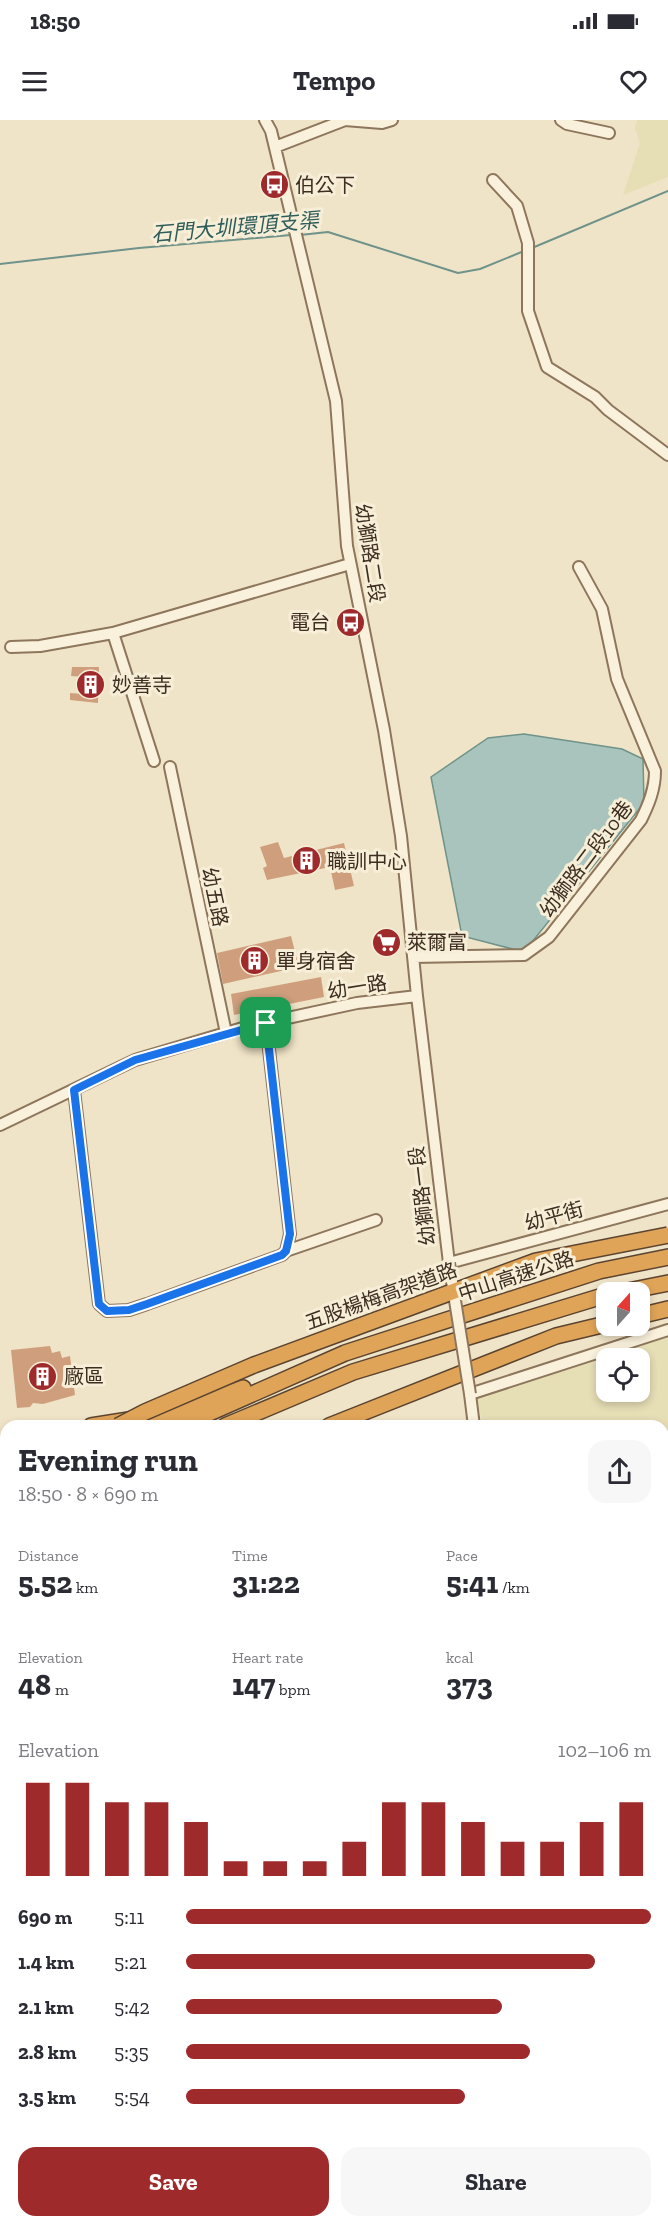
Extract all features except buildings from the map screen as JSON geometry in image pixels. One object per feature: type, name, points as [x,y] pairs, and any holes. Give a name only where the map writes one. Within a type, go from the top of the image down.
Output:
[{"type":"highway","name":"五股楊梅高架道路","points":[[130,1420],[254,1365],[536,1261],[668,1235]]},
{"type":"highway","name":"中山高速公路","points":[[194,1420],[345,1353],[599,1271],[668,1257]]},
{"type":"highway","points":[[650,1287],[668,1283]]},
{"type":"highway","points":[[260,1420],[353,1372],[596,1298]]},
{"type":"highway","points":[[650,1313],[668,1309]]},
{"type":"highway","points":[[344,1420],[556,1336],[596,1326]]},
{"type":"highway","points":[[129,1420],[173,1413],[345,1353]]},
{"type":"highway","points":[[240,1420],[332,1382]]},
{"type":"street","name":"幼獅路二段","points":[[265,120],[275,147],[336,401],[347,546],[386,742],[401,836],[417,996]]},
{"type":"street","points":[[275,147],[345,120],[382,123],[392,120]]},
{"type":"street","points":[[561,120],[567,124],[609,133]]},
{"type":"street","points":[[493,180],[517,206],[528,248],[528,311],[547,368],[595,397],[608,410],[668,455]]},
{"type":"street","points":[[11,647],[40,646],[113,633],[350,564]]},
{"type":"street","name":"幼獅路二段10巷","points":[[413,957],[524,955],[549,937],[641,820],[648,805],[655,783],[655,771],[617,679],[602,609],[579,567]]},
{"type":"street","points":[[113,633],[154,761]]},
{"type":"street","name":"幼五路","points":[[170,767],[226,1033]]},
{"type":"street","name":"幼一路","points":[[0,1125],[135,1060],[266,1023],[357,1003],[417,996]]},
{"type":"street","name":"幼獅路一段","points":[[417,996],[449,1263],[473,1420]]},
{"type":"street","points":[[266,1023],[290,1234],[286,1251]]},
{"type":"street","points":[[74,1090],[99,1304],[107,1311],[129,1310],[376,1220]]},
{"type":"street","name":"幼平街","points":[[449,1263],[668,1204]]},
{"type":"street","points":[[470,1394],[668,1330]]},
{"type":"shaded area","points":[[637,120],[668,120],[668,177],[623,195],[640,143],[635,128]]},
{"type":"shaded area","points":[[668,1335],[668,1420],[482,1420],[475,1396],[596,1358],[596,1402],[650,1402],[650,1348],[627,1348]]},
{"type":"water","points":[[524,734],[622,749],[643,759],[644,803],[524,952],[462,936],[431,777],[488,738]]},
{"type":"waterway","name":"石門大圳環頂支渠","points":[[532,248],[668,191]]},
{"type":"waterway","name":"石門大圳環頂支渠","points":[[300,235],[328,232],[458,273],[480,269],[524,251]]},
{"type":"waterway","name":"石門大圳環頂支渠","points":[[0,264],[139,248],[291,235]]},
{"type":"place","name":"伯公下","points":[[274,185]]},
{"type":"place","name":"電台","points":[[351,622]]},
{"type":"place","name":"妙善寺","points":[[91,685]]},
{"type":"place","name":"職訓中心","points":[[306,861]]},
{"type":"place","name":"萊爾富","points":[[386,942]]},
{"type":"place","name":"單身宿舍","points":[[255,961]]},
{"type":"place","name":"廠區","points":[[43,1376]]},
{"type":"route","points":[[266,1023],[290,1234],[286,1251],[282,1255],[147,1304],[129,1310],[107,1311],[99,1304],[74,1090],[135,1060],[266,1023]]}]
